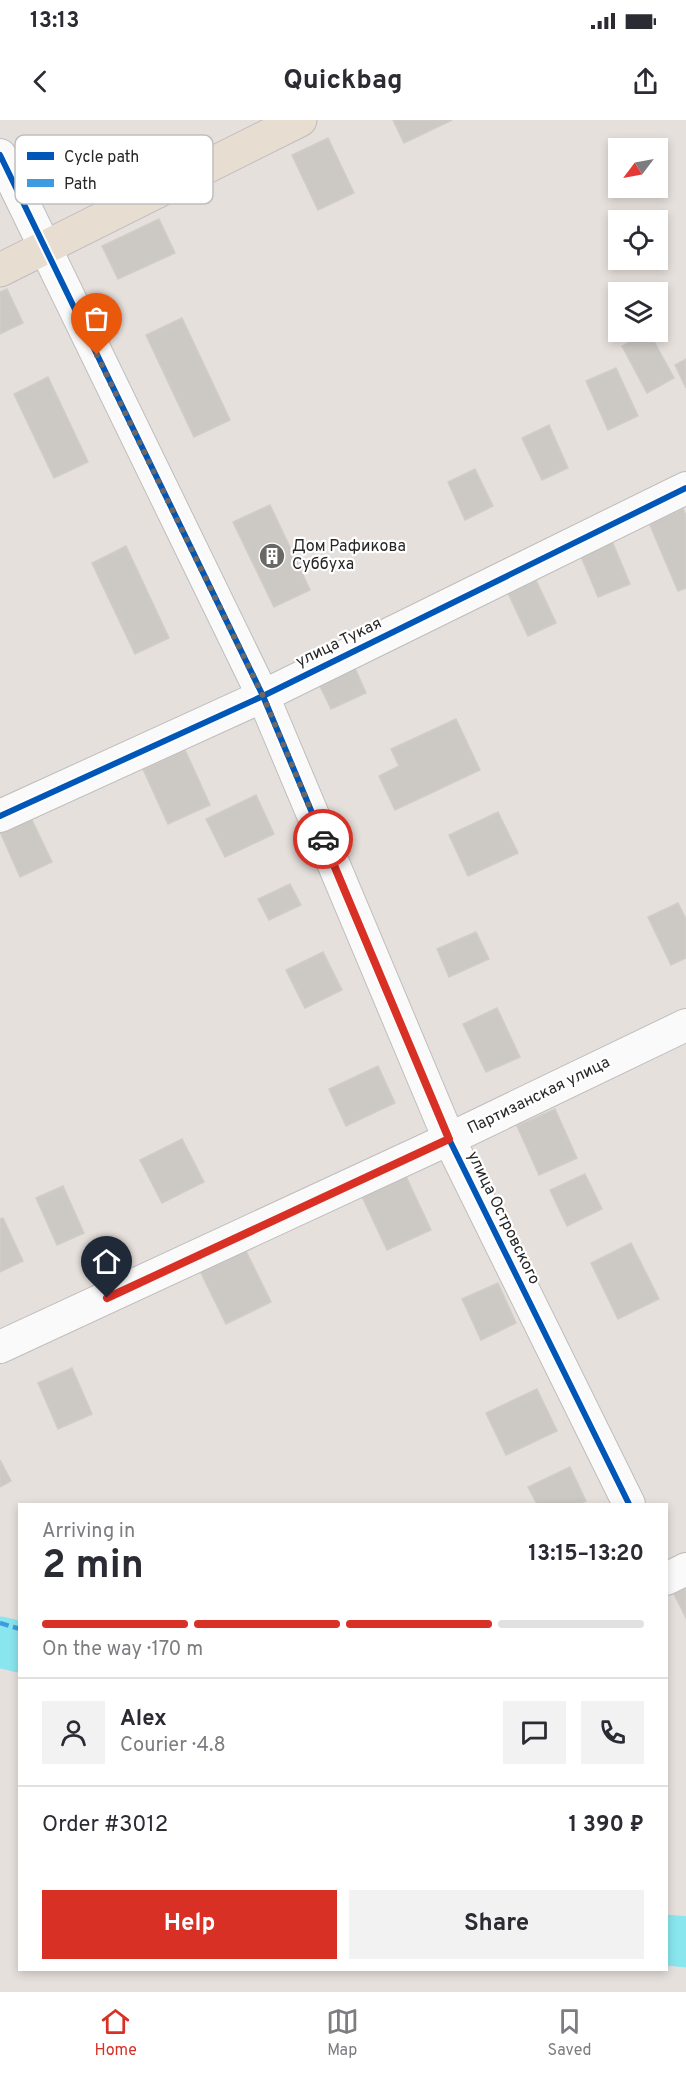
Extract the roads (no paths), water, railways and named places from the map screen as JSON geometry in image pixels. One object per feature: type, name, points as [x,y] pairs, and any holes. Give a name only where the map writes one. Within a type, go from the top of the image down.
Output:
[{"type":"main road","points":[[213,164],[300,120]]},
{"type":"main road","points":[[0,270],[134,204]]},
{"type":"street","name":"улица Островского","points":[[0,156],[15,187]]},
{"type":"street","name":"улица Островского","points":[[23,204],[263,696],[449,1139],[629,1503]]},
{"type":"street","name":"улица Тукая","points":[[0,816],[263,696],[686,488]]},
{"type":"street","name":"Партизанская улица","points":[[0,1347],[449,1139],[686,1024]]},
{"type":"street","points":[[668,1578],[686,1569]]},
{"type":"waterway","points":[[0,1642],[18,1646]]},
{"type":"waterway","points":[[668,1940],[686,1942]]},
{"type":"place","name":"Дом Рафикова Суббуха","points":[[272,556]]}]
